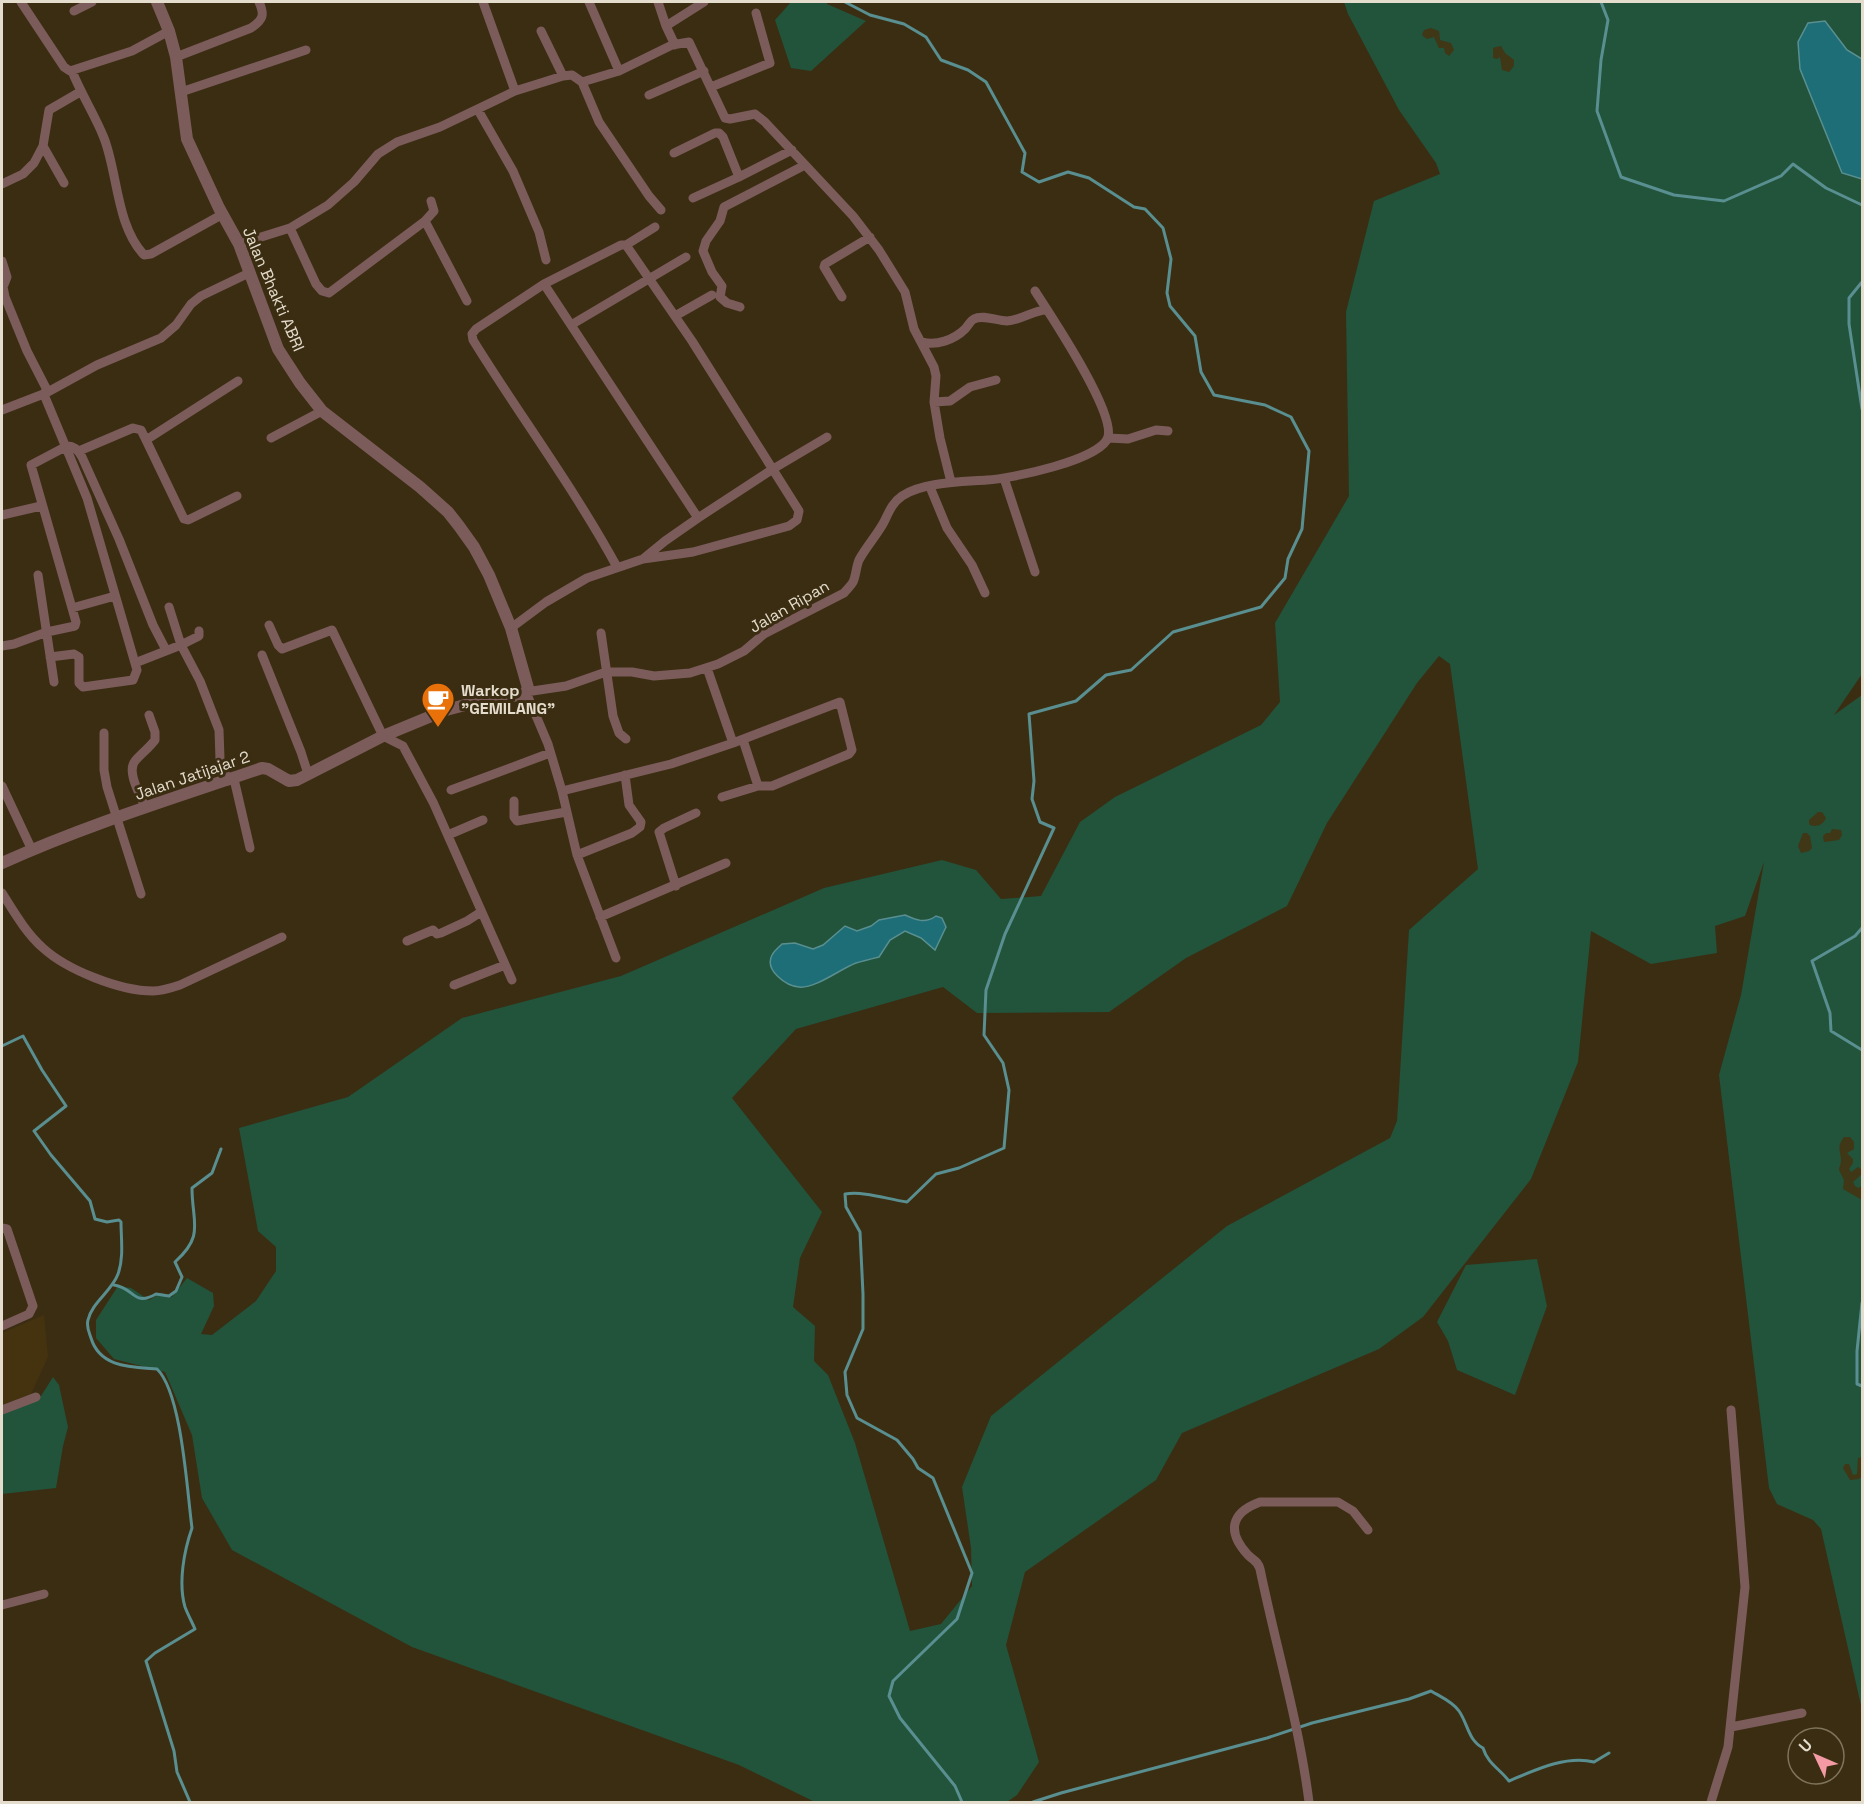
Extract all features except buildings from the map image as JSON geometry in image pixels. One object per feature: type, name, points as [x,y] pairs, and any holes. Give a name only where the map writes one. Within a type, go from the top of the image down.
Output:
[{"type":"street","points":[[21,2],[64,67],[72,71],[80,93],[104,138],[126,219],[133,239],[144,255],[151,254],[223,214]]},
{"type":"street","points":[[74,12],[92,2]]},
{"type":"street","name":"Jalan Bhakti ABRI","points":[[157,2],[169,31],[176,57],[188,139],[239,244],[278,349],[322,411],[387,460],[448,512],[474,547],[489,575],[511,628],[528,686],[526,692]]},
{"type":"street","points":[[176,57],[261,22],[263,16],[259,2]]},
{"type":"street","points":[[483,2],[514,91]]},
{"type":"street","points":[[589,2],[619,71]]},
{"type":"street","points":[[658,2],[675,45]]},
{"type":"street","points":[[666,26],[704,2]]},
{"type":"street","points":[[711,87],[770,63],[756,13]]},
{"type":"street","points":[[72,71],[132,51],[169,31]]},
{"type":"street","points":[[541,31],[563,76]]},
{"type":"street","points":[[582,82],[619,71],[675,45],[689,42],[725,118],[755,114],[792,150],[870,237],[905,292],[915,329],[934,367],[936,376],[934,402],[951,482]]},
{"type":"street","points":[[181,92],[306,50]]},
{"type":"street","points":[[649,95],[704,71]]},
{"type":"street","points":[[239,244],[290,228],[328,205],[354,182],[383,149],[478,110],[514,91],[572,75],[582,82],[599,122],[661,210]]},
{"type":"street","points":[[2,184],[23,174],[34,163],[43,146],[48,111],[80,93]]},
{"type":"street","points":[[478,110],[513,171],[539,232],[546,260]]},
{"type":"street","points":[[674,153],[719,133],[740,177]]},
{"type":"street","points":[[43,146],[64,183]]},
{"type":"street","points":[[693,198],[792,150]]},
{"type":"street","points":[[740,307],[727,303],[720,297],[722,286],[712,272],[703,251],[706,241],[720,221],[724,207],[805,165]]},
{"type":"street","points":[[290,228],[316,284],[322,291],[329,293],[425,222],[434,211],[431,201]]},
{"type":"street","points":[[425,222],[467,301]]},
{"type":"street","points":[[617,567],[583,509],[473,340],[472,334],[476,329],[544,284],[621,245],[626,245],[655,226]]},
{"type":"street","points":[[842,297],[824,267],[825,264],[870,237]]},
{"type":"street","points":[[511,628],[534,609],[587,578],[643,559],[693,552],[789,525],[797,520],[799,511],[773,469],[650,277],[626,245]]},
{"type":"street","points":[[571,326],[686,257]]},
{"type":"street","points":[[2,261],[7,278],[3,287],[5,297],[27,351],[46,388],[45,397],[87,498],[137,670],[133,680],[83,687],[79,683],[79,657],[74,654],[50,657]]},
{"type":"street","points":[[2,410],[46,393],[97,365],[161,338],[176,325],[191,303],[249,273]]},
{"type":"street","points":[[544,284],[698,518]]},
{"type":"street","points":[[1035,291],[1082,367],[1106,417],[1109,434],[1128,439],[1156,430],[1168,431]]},
{"type":"street","points":[[675,316],[712,295]]},
{"type":"street","points":[[922,342],[937,343],[948,340],[959,334],[972,320],[977,318],[1006,321],[1026,317],[1041,309],[1047,310]]},
{"type":"street","points":[[934,402],[950,401],[970,387],[996,380]]},
{"type":"street","points":[[146,440],[238,381]]},
{"type":"street","points":[[271,438],[322,411]]},
{"type":"street","points":[[79,451],[133,428],[141,430],[184,519],[188,520],[237,496]]},
{"type":"street","name":"Jalan Ripan","points":[[526,692],[566,686],[606,672],[632,672],[654,676],[690,673],[707,668],[744,651],[764,634],[844,593],[853,582],[858,562],[891,507],[909,491],[951,482],[1004,478],[1059,465],[1091,452],[1105,443],[1109,434]]},
{"type":"street","points":[[643,559],[698,518],[827,437]]},
{"type":"street","points":[[2,646],[75,626],[72,608],[31,465],[67,446],[72,446],[79,451],[119,539],[153,625],[166,650]]},
{"type":"street","points":[[1004,478],[1035,572]]},
{"type":"street","points":[[930,487],[947,528],[973,568],[985,593]]},
{"type":"street","points":[[2,515],[41,506]]},
{"type":"street","points":[[38,575],[54,682]]},
{"type":"street","points":[[72,608],[115,596]]},
{"type":"street","points":[[169,607],[181,645],[200,681],[219,730],[220,759],[231,780],[250,848]]},
{"type":"street","points":[[269,625],[282,649],[332,630],[383,736],[403,746],[448,835],[512,980]]},
{"type":"street","points":[[135,663],[197,639],[199,631]]},
{"type":"street","points":[[601,633],[615,722],[619,733],[626,739]]},
{"type":"street","points":[[262,655],[308,774]]},
{"type":"street","points":[[707,668],[758,786]]},
{"type":"street","points":[[526,692],[562,790],[577,855],[616,958]]},
{"type":"street","name":"Jalan Jatijajar 2","points":[[2,863],[145,807],[262,768],[289,781],[297,780],[383,736],[446,710],[488,699],[518,696],[526,692]]},
{"type":"street","points":[[562,790],[671,764],[840,702],[851,752],[772,786],[758,786],[722,797]]},
{"type":"street","points":[[145,807],[132,773],[132,767],[155,740],[149,714]]},
{"type":"street","points":[[104,733],[107,787],[141,894]]},
{"type":"street","points":[[452,790],[550,753]]},
{"type":"street","points":[[577,855],[632,833],[640,827],[641,822],[629,805],[625,775]]},
{"type":"street","points":[[2,786],[32,850]]},
{"type":"street","points":[[514,801],[514,817],[517,821],[566,812]]},
{"type":"street","points":[[676,886],[659,832],[696,813]]},
{"type":"street","points":[[448,835],[483,820]]},
{"type":"street","points":[[600,917],[726,863]]},
{"type":"street","points":[[2,893],[30,935],[55,957],[104,980],[152,991],[166,990],[180,985],[282,937]]},
{"type":"street","points":[[407,941],[433,930],[441,933],[481,912]]},
{"type":"street","points":[[454,985],[505,965]]},
{"type":"street","points":[[2,1228],[7,1229],[33,1306],[29,1314],[2,1326]]},
{"type":"street","points":[[2,1410],[36,1397]]},
{"type":"street","points":[[1711,1803],[1728,1746],[1731,1727],[1745,1587],[1731,1410]]},
{"type":"street","points":[[1309,1803],[1296,1722],[1259,1564],[1250,1557],[1236,1539],[1234,1522],[1238,1515],[1260,1502],[1338,1502],[1353,1511],[1368,1530]]},
{"type":"street","points":[[2,1605],[44,1594]]},
{"type":"street","points":[[1731,1727],[1802,1713]]},
{"type":"shaded area","points":[[44,1315],[48,1357],[31,1394],[2,1405],[2,1333]]},
{"type":"green space","points":[[791,2],[827,2],[866,21],[811,71],[791,68],[775,20]]},
{"type":"green space","points":[[1344,2],[1862,2],[1862,674],[1834,715],[1862,695],[1862,1710],[1821,1529],[1813,1520],[1777,1504],[1769,1488],[1719,1075],[1741,995],[1764,862],[1745,916],[1715,926],[1717,953],[1651,964],[1591,931],[1578,1062],[1531,1179],[1423,1317],[1379,1349],[1182,1433],[1156,1480],[1025,1572],[1006,1645],[1039,1762],[1017,1795],[1007,1802],[815,1802],[739,1765],[412,1647],[232,1550],[202,1498],[192,1435],[165,1372],[114,1359],[96,1338],[96,1320],[118,1286],[131,1288],[149,1300],[161,1293],[172,1297],[187,1278],[213,1293],[214,1306],[201,1334],[212,1335],[256,1301],[276,1271],[276,1247],[258,1231],[239,1128],[348,1097],[462,1018],[621,976],[824,888],[942,860],[976,870],[1001,899],[1041,896],[1080,822],[1115,797],[1261,725],[1280,702],[1275,623],[1349,496],[1346,312],[1374,201],[1440,174],[1436,163],[1399,110],[1348,14]],"holes":[[[1439,656],[1450,664],[1478,869],[1409,930],[1397,1121],[1390,1138],[1227,1226],[991,1416],[962,1487],[971,1548],[972,1586],[941,1624],[910,1631],[855,1443],[828,1375],[814,1361],[815,1326],[793,1307],[800,1258],[822,1212],[732,1098],[796,1029],[943,987],[977,1013],[1109,1012],[1186,958],[1287,906],[1327,823],[1417,683]]]},
{"type":"green space","points":[[1537,1259],[1547,1306],[1515,1395],[1457,1370],[1448,1341],[1437,1322],[1466,1265]]},
{"type":"green space","points":[[53,1377],[59,1385],[68,1427],[56,1488],[2,1494],[2,1411],[41,1396]]},
{"type":"sand","points":[[1431,28],[1439,31],[1440,40],[1451,43],[1454,50],[1449,56],[1445,53],[1444,48],[1439,48],[1434,37],[1427,39],[1422,35],[1424,30]]},
{"type":"sand","points":[[1501,46],[1505,53],[1514,60],[1514,66],[1509,72],[1502,70],[1500,57],[1493,58],[1493,48]]},
{"type":"sand","points":[[1818,812],[1822,812],[1825,820],[1816,826],[1809,824],[1809,820]]},
{"type":"sand","points":[[1832,829],[1841,830],[1842,835],[1839,840],[1824,842],[1823,836],[1830,833]]},
{"type":"sand","points":[[1803,833],[1810,836],[1812,848],[1801,853],[1798,846]]},
{"type":"sand","points":[[1844,1137],[1850,1137],[1854,1142],[1854,1149],[1847,1153],[1853,1159],[1849,1169],[1851,1172],[1858,1167],[1862,1170],[1862,1174],[1853,1182],[1858,1188],[1862,1186],[1862,1200],[1843,1189],[1844,1180],[1839,1170],[1840,1147]]},
{"type":"sand","points":[[1862,1457],[1862,1476],[1859,1479],[1850,1480],[1843,1468],[1845,1464],[1849,1464],[1853,1475],[1857,1474],[1858,1458]]},
{"type":"water","points":[[1825,21],[1847,50],[1862,59],[1862,179],[1842,173],[1800,69],[1798,42],[1808,23]]},
{"type":"water","points":[[905,915],[921,920],[928,920],[936,916],[942,918],[946,927],[935,950],[921,938],[905,931],[890,940],[879,957],[856,963],[820,982],[805,987],[788,984],[771,966],[772,955],[782,944],[795,943],[813,949],[823,945],[845,926],[857,931],[879,920]]},
{"type":"waterway","points":[[845,2],[870,15],[904,24],[926,37],[941,60],[968,70],[986,82],[1025,153],[1022,172],[1039,182],[1068,172],[1089,178],[1134,207],[1145,209],[1163,228],[1171,259],[1167,293],[1170,306],[1195,336],[1201,372],[1214,395],[1265,405],[1291,417],[1309,451],[1302,529],[1288,559],[1285,578],[1261,607],[1173,632],[1131,670],[1106,675],[1076,701],[1029,714],[1034,781],[1032,799],[1040,822],[1054,828],[1005,934],[986,990],[984,1035],[1003,1063],[1009,1090],[1004,1148],[959,1168],[936,1174],[907,1202],[868,1194],[845,1194],[846,1207],[860,1232],[863,1294],[863,1329],[845,1372],[847,1395],[857,1418],[897,1440],[918,1468],[933,1478],[972,1573],[957,1619],[893,1681],[889,1696],[900,1718],[955,1786],[962,1802]]},
{"type":"waterway","points":[[1601,2],[1608,20],[1601,60],[1597,111],[1621,177],[1674,195],[1724,201],[1781,176],[1793,164],[1826,188],[1862,205]]},
{"type":"waterway","points":[[1862,282],[1849,298],[1849,324],[1862,409]]},
{"type":"waterway","points":[[1862,928],[1855,936],[1812,961],[1830,1013],[1831,1031],[1862,1050]]},
{"type":"waterway","points":[[2,1046],[23,1036],[66,1106],[34,1131],[90,1201],[95,1219],[121,1222],[122,1255],[118,1274],[90,1314],[87,1322],[95,1348],[109,1360],[118,1364],[157,1369],[165,1381],[178,1420],[192,1528],[184,1557],[182,1588],[185,1607],[195,1629],[146,1661],[174,1751],[177,1772],[190,1802]]},
{"type":"waterway","points":[[114,1285],[138,1298],[156,1294],[169,1296],[176,1291],[182,1277],[175,1262],[184,1253],[194,1236],[192,1188],[212,1173],[221,1149]]},
{"type":"waterway","points":[[1862,1303],[1857,1351],[1857,1384],[1862,1386]]},
{"type":"waterway","points":[[1033,1802],[1431,1691],[1456,1708],[1474,1741],[1483,1748],[1491,1762],[1509,1781],[1562,1762],[1573,1760],[1594,1762],[1609,1753]]},
{"type":"place","name":"Warkop \"GEMILANG\"","points":[[438,728]]}]
